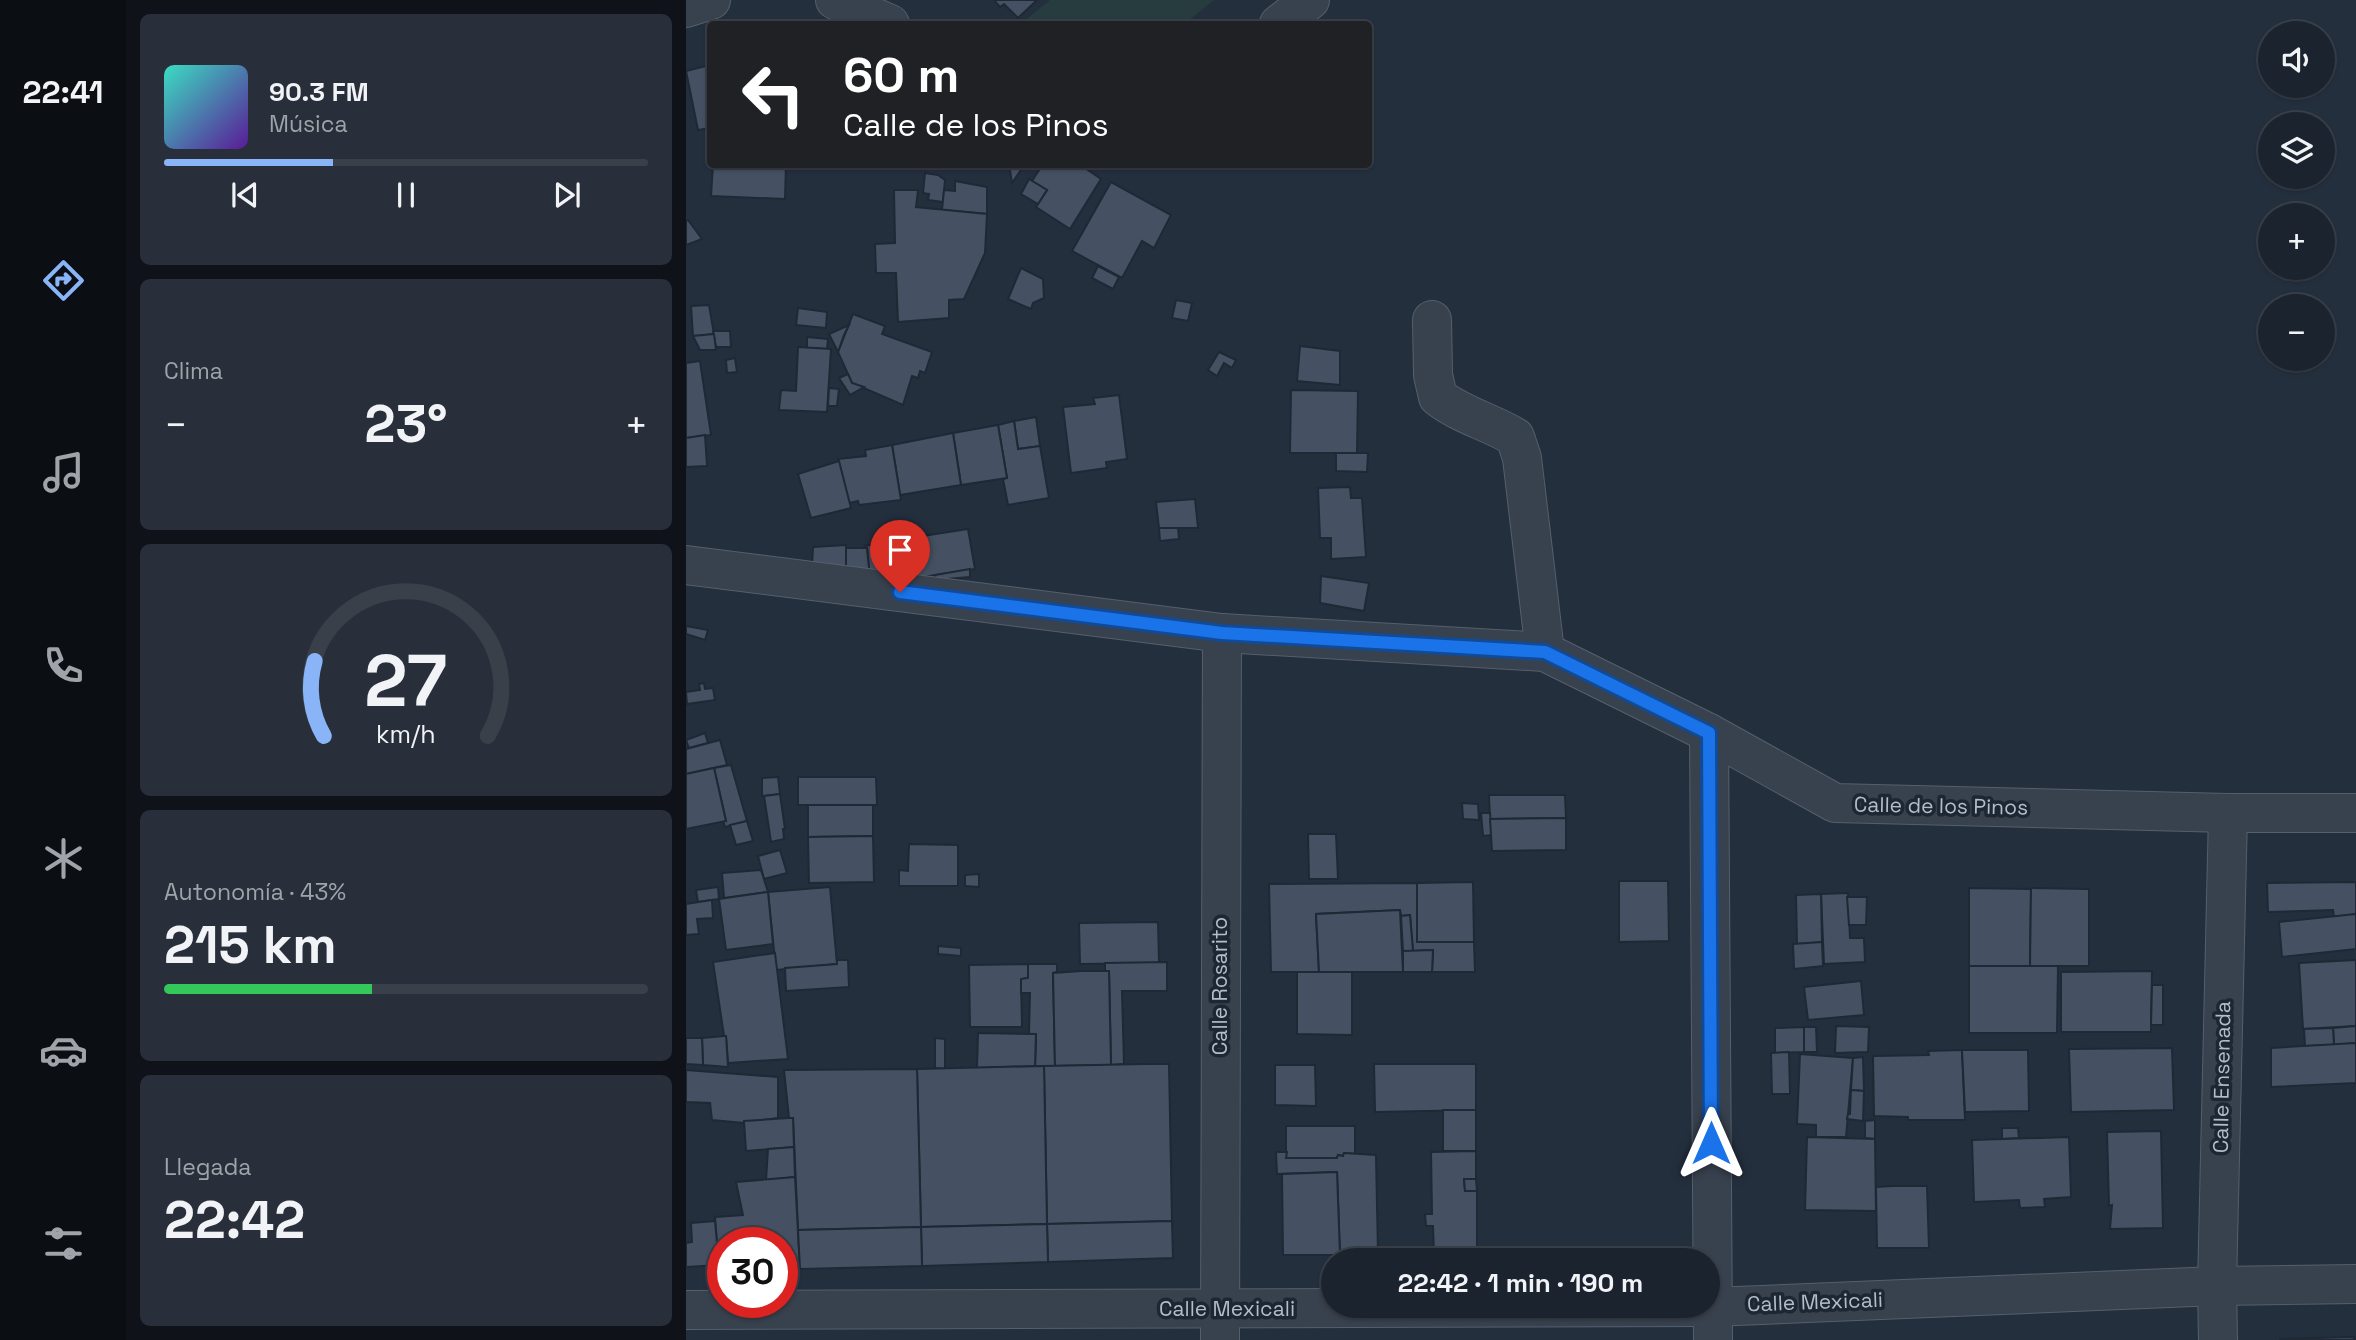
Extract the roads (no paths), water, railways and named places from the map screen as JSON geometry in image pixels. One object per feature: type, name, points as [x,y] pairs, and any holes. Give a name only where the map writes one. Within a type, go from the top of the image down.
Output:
[{"type":"street","points":[[686,8],[711,0]]},
{"type":"street","points":[[835,0],[883,21]]},
{"type":"street","points":[[1283,21],[1310,0]]},
{"type":"street","points":[[1432,320],[1433,375],[1438,397],[1454,409],[1515,437],[1522,457],[1545,652]]},
{"type":"street","name":"Calle de los Pinos","points":[[686,565],[1222,633],[1545,652],[1709,733],[1835,803],[2228,813],[2356,813]]},
{"type":"street","name":"Calle Rosarito","points":[[1219,1324],[1222,633]]},
{"type":"street","points":[[1709,733],[1713,1323]]},
{"type":"street","name":"Calle Ensenada","points":[[2218,1340],[2228,813]]},
{"type":"street","name":"Calle Mexicali","points":[[686,1310],[1219,1324],[1713,1323],[2217,1286],[2356,1284]]}]
